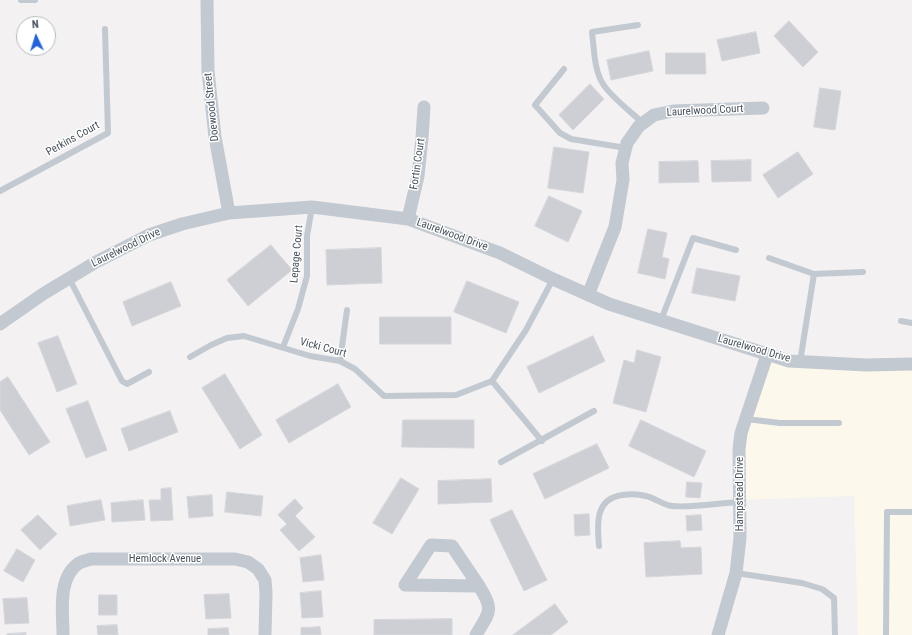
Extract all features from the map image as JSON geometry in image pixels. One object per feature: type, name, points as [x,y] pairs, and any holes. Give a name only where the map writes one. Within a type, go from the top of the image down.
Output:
[{"type":"street","name":"Doewood Street","points":[[207,0],[208,71],[215,137],[229,213]]},
{"type":"street","name":"Fortin Court","points":[[408,219],[418,176],[424,107]]},
{"type":"street","name":"Laurelwood Court","points":[[588,295],[615,227],[623,180],[622,163],[627,143],[639,126],[654,115],[673,111],[763,108]]},
{"type":"street","name":"Laurelwood Drive","points":[[0,324],[69,278],[96,262],[149,235],[182,224],[229,213],[312,207],[408,219],[500,253],[552,279],[609,304],[789,361],[866,365],[912,364]]},
{"type":"street","name":"Hampstead Drive","points":[[718,635],[736,573],[740,538],[739,448],[741,433],[767,355]]},
{"type":"street","points":[[476,635],[488,614],[490,606],[479,586],[452,546],[431,545],[405,585],[479,586]]},
{"type":"street","name":"Hemlock Avenue","points":[[63,635],[64,590],[66,579],[80,562],[92,559],[235,559],[248,562],[258,569],[264,580],[265,635]]},
{"type":"lane","points":[[21,0],[35,0]]},
{"type":"lane","points":[[638,25],[592,32],[595,60],[602,83],[609,92],[643,123]]},
{"type":"lane","name":"Perkins Court","points":[[0,191],[108,133],[105,29]]},
{"type":"lane","points":[[564,69],[535,105],[560,133],[572,139],[626,148]]},
{"type":"lane","name":"Lepage Court","points":[[283,347],[298,309],[307,276],[307,236],[312,207]]},
{"type":"lane","points":[[661,320],[693,238],[736,250]]},
{"type":"lane","points":[[769,258],[814,274],[862,272]]},
{"type":"lane","points":[[800,362],[814,274]]},
{"type":"lane","points":[[69,278],[122,381],[127,384],[149,372]]},
{"type":"lane","points":[[542,441],[492,381],[526,330],[552,279]]},
{"type":"lane","points":[[340,361],[347,310]]},
{"type":"lane","points":[[901,321],[912,323]]},
{"type":"lane","name":"Vicki Court","points":[[190,358],[226,338],[244,336],[310,356],[340,361],[355,369],[384,396],[456,395],[492,381]]},
{"type":"lane","points":[[501,462],[542,441],[594,411]]},
{"type":"lane","points":[[746,419],[839,424]]},
{"type":"lane","points":[[599,546],[597,526],[600,511],[605,502],[615,496],[629,494],[646,496],[670,506],[739,502]]},
{"type":"lane","points":[[886,635],[887,512],[912,512]]},
{"type":"lane","points":[[736,573],[802,583],[822,589],[834,598],[835,635]]},
{"type":"shaded area","points":[[767,356],[912,363],[912,635],[858,635],[854,496],[738,500],[739,444]]},
{"type":"building","points":[[789,21],[818,52],[803,67],[774,36]]},
{"type":"building","points":[[756,32],[760,53],[722,61],[717,40]]},
{"type":"building","points":[[649,51],[653,71],[611,80],[607,60]]},
{"type":"building","points":[[666,53],[705,53],[706,74],[666,74]]},
{"type":"building","points":[[590,84],[604,99],[573,130],[559,115]]},
{"type":"building","points":[[820,88],[841,91],[835,130],[814,127]]},
{"type":"building","points":[[554,147],[589,152],[583,193],[548,188]]},
{"type":"building","points":[[798,152],[813,174],[778,198],[763,175]]},
{"type":"building","points":[[751,160],[751,181],[712,182],[711,161]]},
{"type":"building","points":[[698,161],[699,182],[659,183],[659,162]]},
{"type":"building","points":[[549,196],[582,211],[568,242],[535,226]]},
{"type":"building","points":[[648,229],[667,233],[662,257],[669,259],[665,279],[638,273]]},
{"type":"building","points":[[271,245],[292,270],[248,306],[227,280]]},
{"type":"building","points":[[381,248],[382,283],[327,285],[326,250]]},
{"type":"building","points":[[697,268],[740,276],[735,301],[692,293]]},
{"type":"building","points":[[467,281],[519,302],[506,333],[454,312]]},
{"type":"building","points":[[171,282],[181,306],[132,326],[123,302]]},
{"type":"building","points":[[380,317],[451,317],[451,344],[380,344]]},
{"type":"building","points":[[58,336],[77,384],[57,392],[38,343]]},
{"type":"building","points":[[593,336],[605,361],[539,393],[527,367]]},
{"type":"building","points":[[637,350],[661,357],[646,412],[613,403],[624,360],[634,363]]},
{"type":"building","points":[[225,374],[262,435],[240,449],[202,388]]},
{"type":"building","points":[[8,377],[50,442],[29,455],[0,410],[0,382]]},
{"type":"building","points":[[338,384],[351,407],[289,443],[276,420]]},
{"type":"building","points":[[88,401],[107,450],[86,458],[66,409]]},
{"type":"building","points":[[170,411],[178,432],[129,451],[121,429]]},
{"type":"building","points":[[403,420],[474,420],[474,448],[402,447]]},
{"type":"building","points":[[641,420],[706,451],[694,477],[629,446]]},
{"type":"building","points":[[597,444],[609,468],[545,499],[533,474]]},
{"type":"building","points":[[401,478],[419,489],[392,534],[373,523]]},
{"type":"building","points":[[491,479],[492,502],[438,504],[438,481]]},
{"type":"building","points":[[687,482],[702,483],[700,498],[686,497]]},
{"type":"building","points":[[171,488],[173,520],[151,521],[149,500],[161,500],[161,489]]},
{"type":"building","points":[[227,492],[263,496],[261,516],[225,512]]},
{"type":"building","points":[[212,495],[213,516],[189,518],[187,497]]},
{"type":"building","points":[[295,499],[303,508],[295,516],[315,537],[299,551],[280,530],[287,524],[278,515]]},
{"type":"building","points":[[101,500],[105,520],[70,526],[67,506]]},
{"type":"building","points":[[143,500],[145,520],[112,522],[111,503]]},
{"type":"building","points":[[512,510],[547,580],[524,591],[490,520]]},
{"type":"building","points":[[589,514],[590,535],[575,536],[574,515]]},
{"type":"building","points":[[38,515],[57,534],[40,550],[21,530]]},
{"type":"building","points":[[701,515],[702,530],[687,531],[686,516]]},
{"type":"building","points":[[680,541],[681,548],[701,547],[702,574],[646,577],[644,543]]},
{"type":"building","points":[[17,549],[35,560],[23,582],[4,571]]},
{"type":"building","points":[[321,555],[324,580],[303,582],[300,558]]},
{"type":"building","points":[[321,591],[323,617],[302,618],[300,593]]},
{"type":"building","points":[[229,594],[231,618],[206,619],[204,595]]},
{"type":"building","points":[[99,595],[117,595],[117,615],[99,615]]},
{"type":"building","points":[[27,598],[29,623],[5,624],[3,599]]},
{"type":"building","points":[[555,604],[568,622],[551,635],[513,635]]},
{"type":"building","points":[[452,619],[452,635],[374,635],[374,620]]},
{"type":"building","points":[[117,625],[118,635],[98,635],[97,626]]},
{"type":"building","points":[[320,627],[321,635],[301,635],[301,628]]},
{"type":"building","points":[[228,628],[229,635],[208,635],[208,629]]},
{"type":"building","points":[[26,633],[26,635],[7,635],[7,634]]}]
